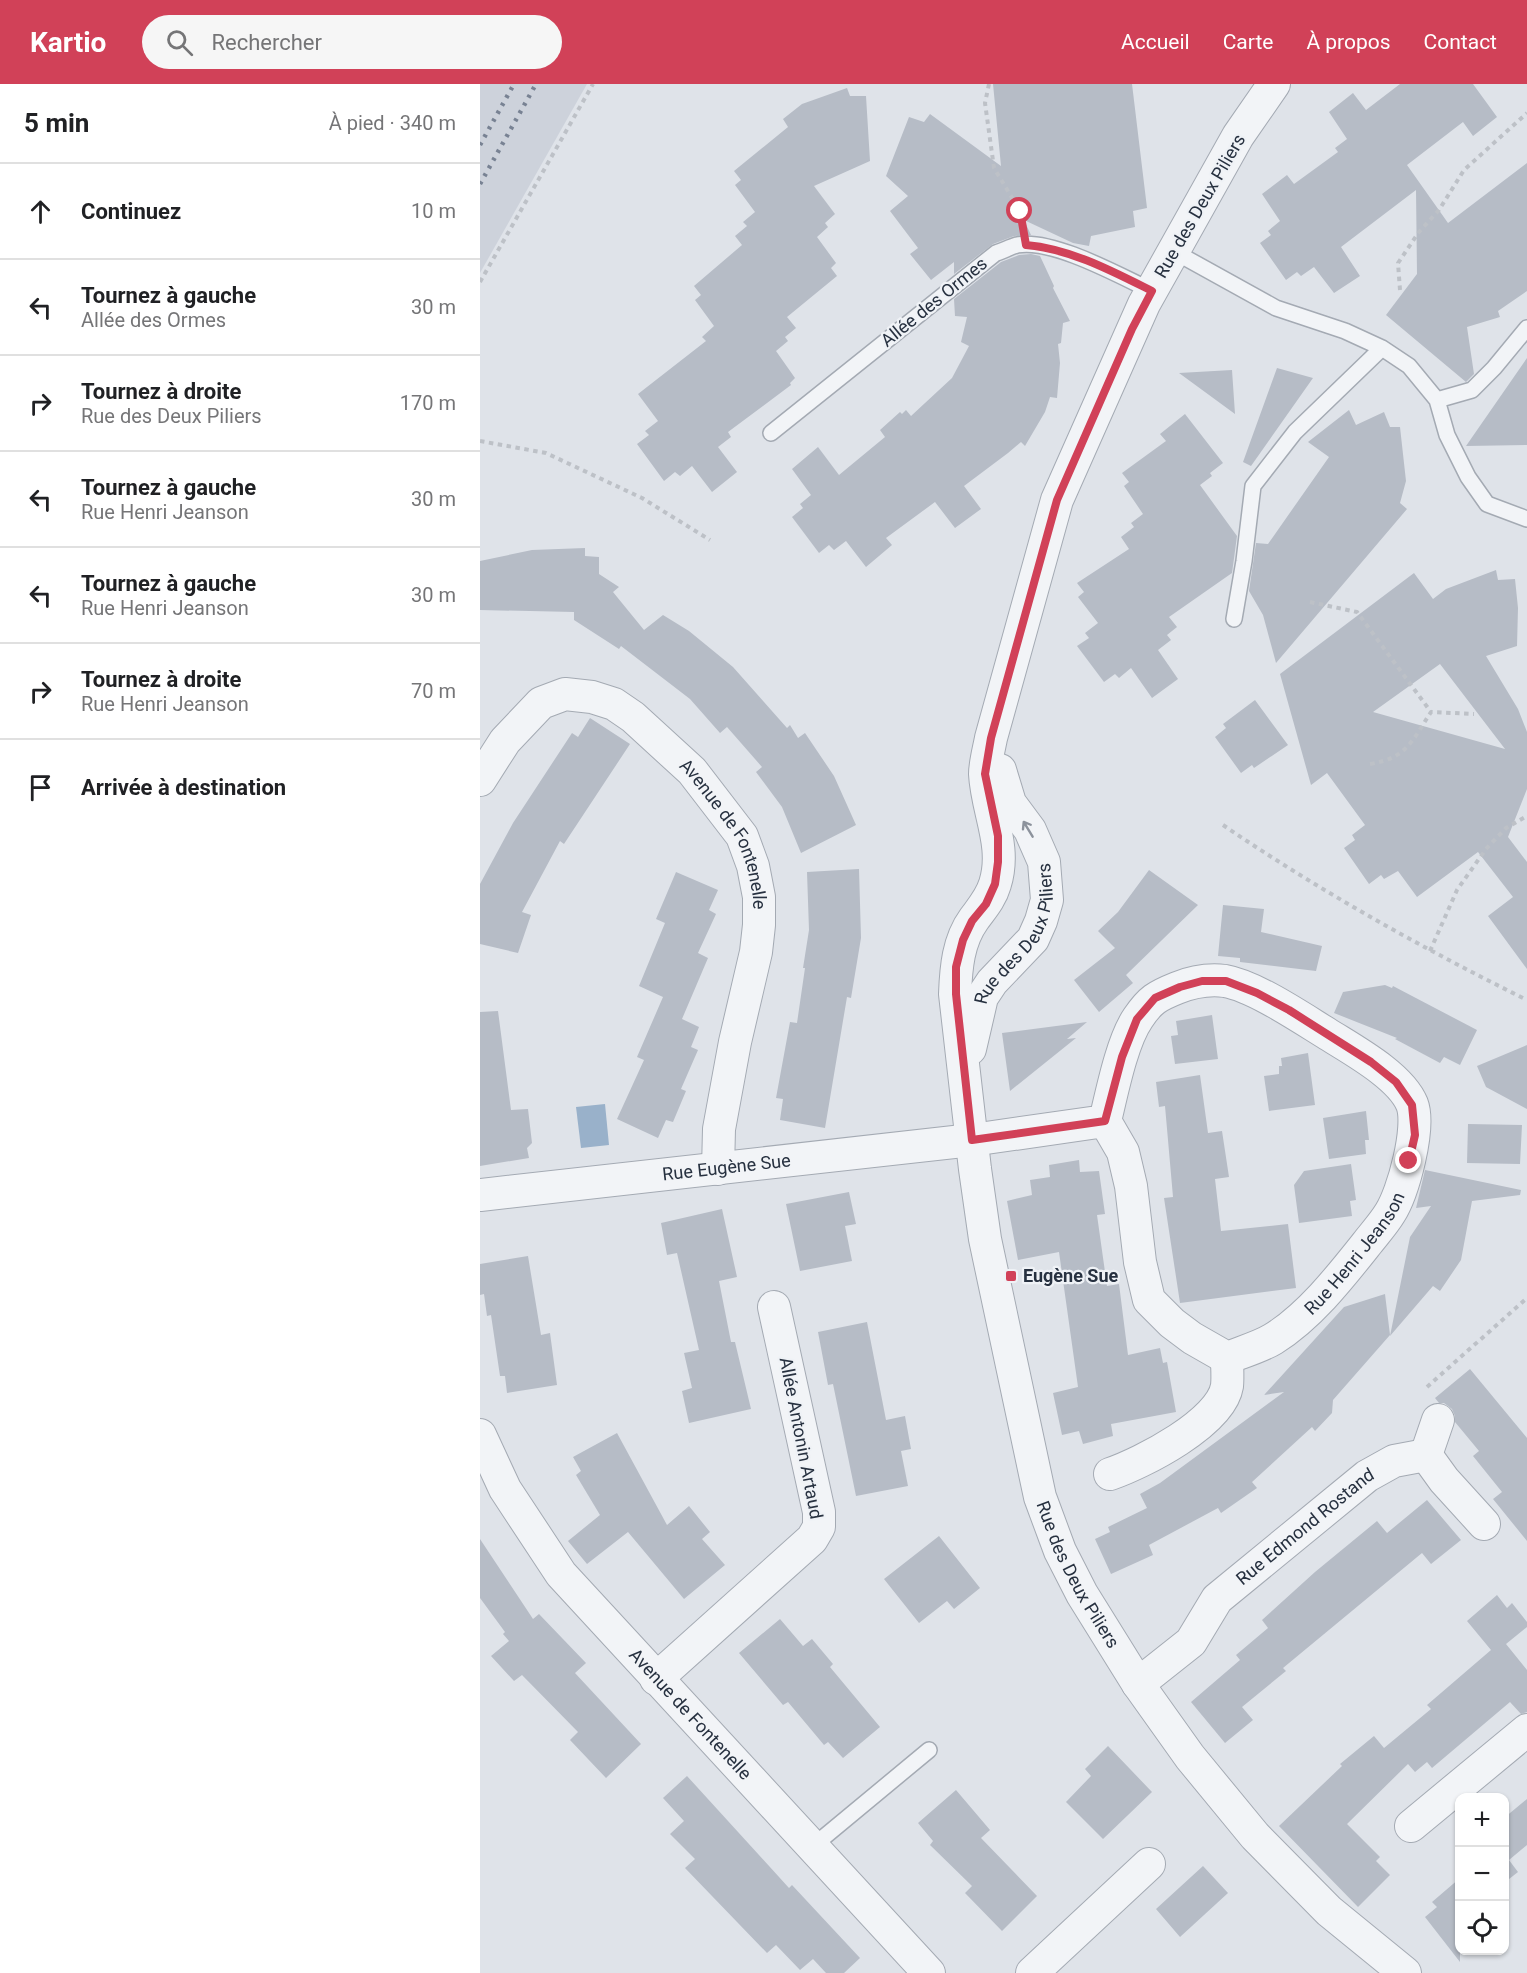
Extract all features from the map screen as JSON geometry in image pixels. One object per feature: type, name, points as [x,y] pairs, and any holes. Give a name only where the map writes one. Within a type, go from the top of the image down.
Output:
[{"type":"street","name":"Rue des Deux Piliers","points":[[1274,84],[1238,136],[1132,329],[1057,500],[991,738],[985,774],[998,836],[995,884],[986,904],[972,921],[963,940],[956,967],[956,994],[985,1239],[1040,1497],[1060,1551],[1082,1594],[1138,1684],[1190,1757],[1255,1836],[1329,1911],[1405,1973]]},
{"type":"street","name":"Avenue de Fontenelle","points":[[480,780],[506,741],[541,703],[565,694],[592,697],[614,705],[642,724],[692,771],[742,836],[753,866],[759,897],[759,925],[756,952],[735,1042],[719,1130],[718,1169]]},
{"type":"street","name":"Rue des Deux Piliers","points":[[965,1069],[982,997],[992,982],[1033,939],[1047,900],[1044,862],[1030,830],[1010,803],[991,738]]},
{"type":"street","name":"Rue Henri Jeanson","points":[[1105,1121],[1122,1057],[1137,1019],[1155,998],[1180,987],[1202,981],[1226,981],[1257,993],[1289,1010],[1371,1062],[1396,1082],[1412,1105],[1415,1135],[1409,1161],[1391,1212],[1351,1264],[1312,1306],[1272,1340],[1227,1358]]},
{"type":"street","points":[[972,1140],[1105,1121],[1123,1152],[1126,1163],[1140,1262],[1149,1300],[1172,1323],[1192,1338],[1227,1358],[1227,1388],[1219,1403],[1197,1428],[1160,1451],[1110,1474]]},
{"type":"street","name":"Rue Eugène Sue","points":[[480,1195],[972,1140]]},
{"type":"street","name":"Allée Antonin Artaud","points":[[656,1678],[812,1539],[819,1527],[819,1512],[774,1307]]},
{"type":"street","points":[[1438,1420],[1426,1455],[1444,1480],[1484,1524]]},
{"type":"street","name":"Avenue de Fontenelle","points":[[480,1435],[505,1489],[561,1574],[929,1973]]},
{"type":"street","name":"Rue Edmond Rostand","points":[[1138,1684],[1191,1642],[1216,1599],[1367,1476],[1394,1461],[1426,1455]]},
{"type":"street","points":[[1411,1826],[1527,1730]]},
{"type":"street","points":[[1032,1973],[1149,1864]]},
{"type":"lane","name":"Allée des Ormes","points":[[771,433],[996,253],[1019,245],[1048,247],[1099,265],[1152,291]]},
{"type":"lane","points":[[1173,251],[1276,308],[1345,331],[1382,348],[1409,366],[1437,400],[1447,435],[1468,477],[1487,504],[1527,519]]},
{"type":"lane","points":[[1437,400],[1472,390],[1494,368],[1527,328]]},
{"type":"lane","points":[[1234,619],[1253,486],[1295,432],[1382,348]]},
{"type":"lane","points":[[812,1847],[929,1750]]},
{"type":"path","points":[[480,282],[593,84]]},
{"type":"path","points":[[988,84],[985,103],[994,168],[1020,211],[1026,245]]},
{"type":"path","points":[[1400,290],[1398,263],[1419,232],[1439,210],[1464,170],[1527,113]]},
{"type":"path","points":[[480,441],[546,453],[642,498],[710,540]]},
{"type":"path","points":[[1310,602],[1357,612],[1431,712]]},
{"type":"path","points":[[1431,712],[1474,714]]},
{"type":"path","points":[[1370,764],[1386,761],[1405,752],[1431,712]]},
{"type":"path","points":[[1430,951],[1457,890],[1486,849],[1506,828],[1527,816]]},
{"type":"path","points":[[1223,825],[1278,863],[1430,951],[1527,1000]]},
{"type":"shaded area","points":[[480,84],[587,84],[480,273]]},
{"type":"water","points":[[605,1104],[609,1145],[581,1148],[576,1107]]},
{"type":"building","points":[[993,84],[1132,84],[1147,208],[1133,211],[1135,227],[1091,236],[1089,246],[1073,243],[1024,220],[1031,235],[1014,236],[993,244],[954,274],[954,262],[931,280],[910,254],[918,248],[890,211],[908,196],[886,176],[909,117],[924,122],[930,114],[1001,166]]},
{"type":"building","points":[[1400,84],[1473,84],[1497,117],[1473,136],[1463,122],[1407,165],[1448,223],[1527,163],[1527,291],[1498,311],[1500,317],[1467,327],[1474,374],[1466,382],[1386,315],[1417,274],[1416,190],[1341,247],[1360,276],[1334,293],[1314,267],[1301,276],[1297,272],[1286,280],[1260,243],[1271,235],[1268,231],[1280,221],[1262,194],[1287,175],[1294,184],[1338,152],[1335,148],[1347,139],[1329,112],[1353,93],[1366,110]]},
{"type":"building","points":[[847,88],[850,96],[866,96],[870,161],[814,186],[835,214],[825,223],[828,227],[817,237],[836,263],[831,268],[837,276],[787,317],[796,328],[785,337],[788,341],[776,351],[795,378],[790,383],[791,385],[728,432],[731,437],[718,447],[737,472],[712,492],[692,466],[680,476],[675,472],[664,481],[637,444],[649,435],[645,431],[658,421],[638,394],[706,341],[702,337],[714,326],[695,300],[701,295],[694,286],[742,245],[735,236],[747,226],[743,222],[755,212],[735,185],[741,180],[734,171],[788,127],[783,119],[802,104]]},
{"type":"building","points":[[1019,255],[1040,256],[1070,321],[1063,323],[1061,343],[1058,344],[1060,363],[1057,398],[1050,397],[1045,412],[1025,446],[1021,442],[964,486],[981,509],[955,528],[935,502],[886,538],[892,545],[866,567],[846,541],[834,550],[829,545],[819,553],[792,517],[803,508],[800,504],[811,495],[792,469],[818,447],[839,475],[885,437],[880,430],[900,412],[902,414],[906,410],[911,416],[952,378],[969,346],[961,342],[967,317],[955,316],[954,299],[1001,262]]},
{"type":"building","points":[[1527,358],[1527,445],[1466,446]]},
{"type":"building","points":[[1277,368],[1313,378],[1251,466],[1243,462]]},
{"type":"building","points":[[1232,370],[1235,414],[1179,373]]},
{"type":"building","points":[[1349,410],[1356,425],[1384,412],[1390,427],[1400,427],[1406,481],[1400,503],[1407,509],[1276,663],[1263,615],[1249,591],[1256,543],[1268,544],[1329,457],[1308,442]]},
{"type":"building","points":[[1185,414],[1223,463],[1200,485],[1237,536],[1232,573],[1169,617],[1177,627],[1167,635],[1171,640],[1158,650],[1178,679],[1152,698],[1131,668],[1119,678],[1115,674],[1104,682],[1077,646],[1089,638],[1085,633],[1098,623],[1078,597],[1084,592],[1077,583],[1129,549],[1121,537],[1134,527],[1131,523],[1143,514],[1124,486],[1129,482],[1122,473],[1166,441],[1160,434]]},
{"type":"building","points":[[585,548],[585,556],[599,557],[599,574],[619,587],[613,592],[644,630],[663,615],[689,631],[733,667],[787,728],[790,725],[798,738],[805,733],[834,776],[856,825],[801,853],[782,807],[756,772],[762,767],[727,727],[720,733],[690,699],[621,646],[619,649],[574,620],[574,612],[480,610],[480,561],[532,550]]},
{"type":"building","points":[[1496,570],[1498,580],[1515,579],[1518,608],[1517,646],[1486,656],[1518,709],[1527,732],[1527,789],[1508,837],[1527,862],[1527,969],[1488,916],[1513,897],[1478,852],[1417,897],[1398,871],[1384,879],[1381,875],[1369,884],[1344,848],[1355,840],[1352,835],[1365,825],[1327,773],[1311,785],[1280,674],[1414,573],[1433,599],[1446,589]],"holes":[[[1440,664],[1505,749],[1373,712]]]},
{"type":"building","points":[[1255,700],[1288,745],[1254,768],[1252,765],[1241,773],[1215,737],[1226,728],[1223,724]]},
{"type":"building","points":[[590,718],[630,744],[564,844],[560,841],[522,912],[531,915],[518,953],[480,944],[480,884],[513,823],[572,733],[578,737]]},
{"type":"building","points":[[859,869],[861,938],[851,998],[847,997],[825,1128],[780,1120],[783,1099],[776,1098],[790,1022],[797,1023],[805,968],[803,968],[809,930],[807,872]]},
{"type":"building","points":[[1149,870],[1198,905],[1126,975],[1133,983],[1099,1012],[1074,980],[1115,948],[1098,931],[1118,912]]},
{"type":"building","points":[[676,872],[718,890],[709,910],[716,914],[698,953],[708,958],[682,1019],[699,1027],[691,1047],[698,1050],[681,1089],[686,1091],[673,1122],[666,1120],[658,1138],[617,1119],[644,1060],[637,1057],[663,997],[639,986],[665,923],[656,919]]},
{"type":"building","points":[[1223,905],[1264,909],[1261,932],[1322,946],[1316,971],[1240,962],[1240,958],[1218,956]]},
{"type":"building","points":[[1385,985],[1392,988],[1393,986],[1477,1030],[1460,1065],[1444,1057],[1440,1063],[1395,1039],[1397,1038],[1334,1013],[1343,992]]},
{"type":"building","points":[[498,1011],[511,1110],[528,1109],[532,1143],[527,1148],[529,1158],[480,1166],[480,1012]]},
{"type":"building","points":[[1212,1015],[1218,1059],[1175,1064],[1171,1036],[1178,1035],[1176,1021]]},
{"type":"building","points":[[1087,1022],[1067,1039],[1076,1038],[1010,1091],[1002,1033]]},
{"type":"building","points":[[1527,1045],[1527,1109],[1486,1087],[1477,1066]]},
{"type":"building","points":[[1308,1053],[1315,1105],[1269,1111],[1264,1076],[1279,1074],[1279,1066],[1282,1066],[1281,1058]]},
{"type":"building","points":[[1200,1075],[1208,1133],[1222,1131],[1229,1177],[1215,1179],[1221,1231],[1288,1224],[1296,1288],[1180,1303],[1164,1198],[1173,1197],[1165,1106],[1159,1107],[1156,1082]]},
{"type":"building","points":[[1366,1111],[1369,1140],[1365,1140],[1366,1154],[1329,1159],[1323,1118]]},
{"type":"building","points":[[1468,1124],[1522,1125],[1520,1164],[1467,1163]]},
{"type":"building","points":[[1079,1160],[1080,1172],[1099,1171],[1105,1214],[1097,1215],[1107,1286],[1119,1284],[1128,1355],[1160,1348],[1163,1363],[1167,1362],[1176,1412],[1111,1424],[1113,1436],[1083,1444],[1079,1431],[1062,1435],[1053,1393],[1078,1387],[1059,1252],[1018,1260],[1007,1201],[1032,1195],[1030,1180],[1050,1177],[1049,1165]]},
{"type":"building","points":[[1351,1164],[1356,1200],[1350,1201],[1352,1216],[1299,1223],[1294,1185],[1304,1171]]},
{"type":"building","points":[[1425,1170],[1521,1190],[1520,1195],[1472,1201],[1461,1260],[1440,1291],[1433,1286],[1390,1336],[1410,1237],[1431,1206],[1416,1208]]},
{"type":"building","points":[[849,1192],[856,1224],[845,1226],[852,1261],[800,1271],[786,1204]]},
{"type":"building","points":[[722,1209],[737,1277],[719,1281],[731,1342],[735,1342],[751,1409],[689,1423],[682,1391],[692,1388],[684,1353],[699,1350],[677,1253],[667,1255],[661,1223]]},
{"type":"building","points":[[528,1256],[541,1335],[550,1333],[557,1385],[507,1393],[505,1376],[500,1376],[491,1315],[487,1316],[484,1294],[480,1295],[480,1264]]},
{"type":"building","points":[[1385,1294],[1390,1335],[1333,1400],[1332,1413],[1315,1431],[1312,1427],[1252,1482],[1257,1488],[1221,1513],[1218,1508],[1149,1545],[1153,1555],[1111,1574],[1095,1539],[1110,1532],[1108,1527],[1147,1508],[1140,1494],[1160,1483],[1284,1392],[1264,1395],[1344,1307]]},
{"type":"building","points":[[867,1322],[886,1420],[905,1416],[911,1449],[901,1451],[908,1486],[856,1496],[833,1384],[828,1385],[818,1332]]},
{"type":"building","points":[[1470,1369],[1527,1438],[1527,1541],[1493,1499],[1502,1492],[1473,1456],[1479,1451],[1455,1422],[1452,1409],[1444,1403],[1439,1403],[1435,1398]]},
{"type":"building","points":[[617,1433],[667,1525],[689,1506],[710,1532],[702,1539],[725,1565],[684,1599],[628,1532],[587,1564],[568,1541],[600,1515],[576,1475],[581,1471],[573,1457]]},
{"type":"building","points":[[1427,1500],[1461,1540],[1431,1564],[1422,1553],[1283,1668],[1286,1671],[1242,1707],[1253,1720],[1225,1743],[1191,1702],[1240,1660],[1236,1655],[1268,1628],[1262,1620],[1315,1572],[1377,1521],[1387,1533]]},
{"type":"building","points":[[939,1536],[980,1588],[954,1609],[947,1601],[919,1623],[884,1579]]},
{"type":"building","points":[[480,1539],[533,1619],[539,1614],[586,1663],[575,1673],[641,1744],[606,1778],[570,1740],[578,1732],[522,1675],[514,1681],[491,1656],[509,1641],[480,1598]]},
{"type":"building","points":[[1497,1595],[1507,1608],[1512,1603],[1527,1622],[1527,1627],[1506,1644],[1527,1670],[1527,1712],[1521,1714],[1510,1702],[1432,1768],[1427,1762],[1415,1772],[1408,1764],[1347,1824],[1380,1857],[1376,1861],[1390,1875],[1358,1907],[1279,1826],[1342,1766],[1340,1764],[1374,1736],[1384,1748],[1431,1709],[1427,1705],[1491,1650],[1467,1621]]},
{"type":"building","points":[[780,1619],[803,1646],[812,1639],[833,1664],[830,1667],[880,1727],[843,1758],[828,1742],[824,1745],[788,1702],[783,1705],[739,1653]]},
{"type":"building","points":[[1108,1746],[1152,1792],[1103,1839],[1066,1802],[1091,1776],[1085,1769]]},
{"type":"building","points":[[687,1776],[789,1888],[792,1885],[860,1958],[844,1973],[826,1973],[813,1959],[800,1970],[776,1945],[767,1953],[685,1868],[695,1859],[670,1834],[684,1821],[663,1798]]},
{"type":"building","points":[[956,1790],[990,1830],[981,1838],[1037,1896],[1002,1931],[965,1893],[972,1886],[930,1845],[933,1841],[918,1823]]},
{"type":"building","points":[[1527,1799],[1527,1845],[1509,1860],[1509,1847],[1509,1814]]},
{"type":"building","points":[[1509,1860],[1518,1872],[1509,1879]]},
{"type":"building","points":[[1203,1866],[1228,1893],[1180,1937],[1156,1909]]},
{"type":"building","points":[[1455,1882],[1455,1955],[1460,1955],[1460,1962],[1425,1917],[1437,1907],[1432,1902]]},
{"type":"railway","points":[[480,145],[514,84]]},
{"type":"railway","points":[[480,184],[536,84]]},
{"type":"place","name":"Eugène Sue","points":[[1011,1276]]},
{"type":"route","points":[[1020,211],[1026,245],[1048,247],[1099,265],[1152,291],[1132,329],[1057,500],[991,738],[985,774],[998,836],[995,884],[986,904],[972,921],[963,940],[956,967],[956,994],[972,1140],[1105,1121],[1122,1057],[1137,1019],[1155,998],[1180,987],[1202,981],[1226,981],[1257,993],[1289,1010],[1371,1062],[1396,1082],[1412,1105],[1415,1135],[1409,1161]]}]
